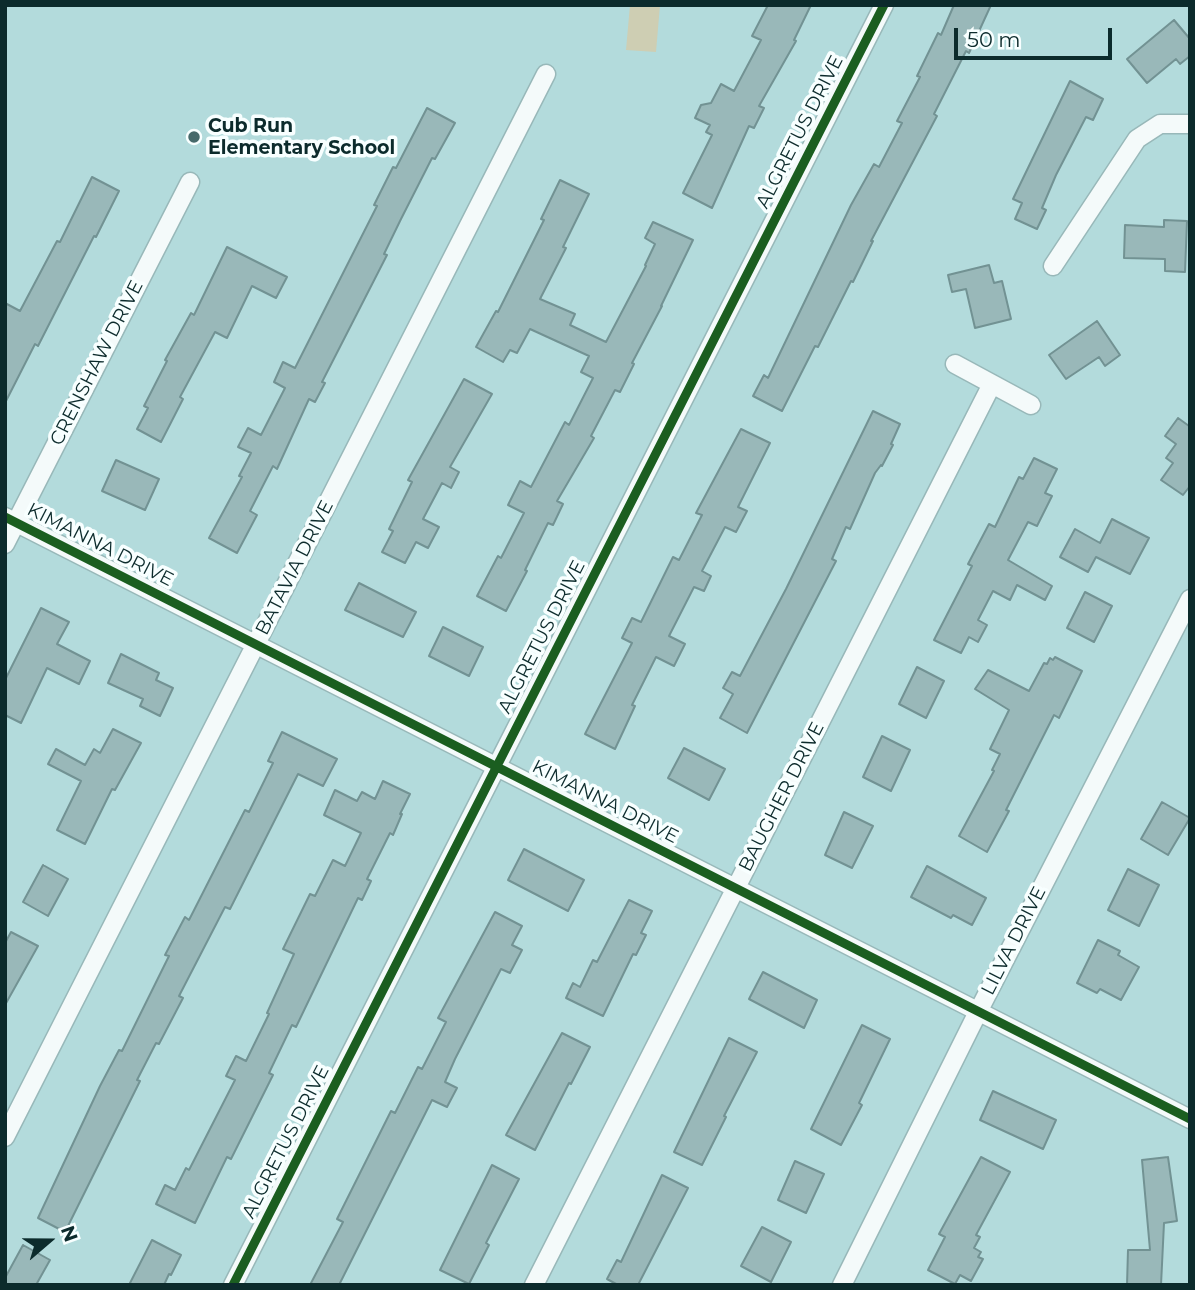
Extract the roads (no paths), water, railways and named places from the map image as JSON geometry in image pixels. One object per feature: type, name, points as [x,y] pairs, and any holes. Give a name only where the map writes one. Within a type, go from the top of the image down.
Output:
[{"type":"street","name":"ALGRETUS DRIVE","points":[[233,1285],[884,5]]},
{"type":"street","name":"BATAVIA DRIVE","points":[[5,1136],[546,74]]},
{"type":"street","points":[[1053,266],[1137,139],[1160,124],[1190,124]]},
{"type":"street","name":"CRENSHAW DRIVE","points":[[5,544],[11,519],[190,182]]},
{"type":"street","points":[[955,364],[1031,405]]},
{"type":"street","name":"BAUGHER DRIVE","points":[[534,1285],[992,384]]},
{"type":"street","name":"KIMANNA DRIVE","points":[[11,519],[1190,1119]]},
{"type":"street","name":"LILVA DRIVE","points":[[842,1285],[979,1010],[1190,599]]},
{"type":"place","name":"Cub Run Elementary School","points":[[194,137]]}]
